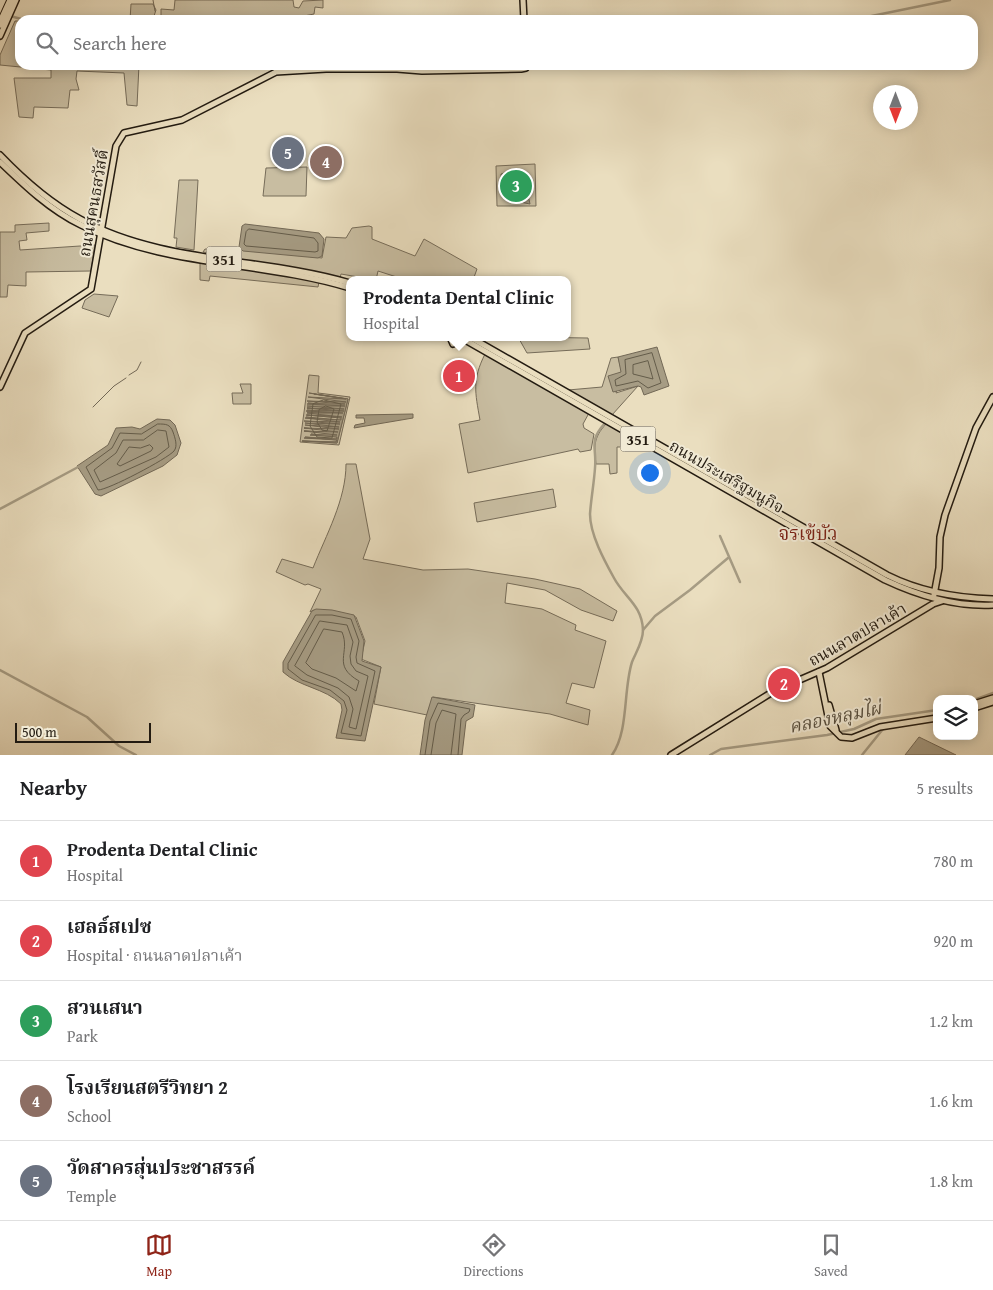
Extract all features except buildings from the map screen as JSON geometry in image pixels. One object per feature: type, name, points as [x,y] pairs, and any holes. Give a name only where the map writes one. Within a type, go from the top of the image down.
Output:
[{"type":"highway","points":[[0,12],[6,0]]},
{"type":"highway","points":[[0,24],[11,0]]},
{"type":"main road","points":[[0,36],[16,0]]},
{"type":"main road","points":[[523,0],[524,15]]},
{"type":"main road","name":"ถนนสุคนธสวัสดิ์","points":[[0,387],[25,333],[91,289],[116,146],[124,133],[182,120],[273,73],[313,70]]},
{"type":"main road","name":"ถนนสุคนธสวัสดิ์","points":[[410,70],[473,70]]},
{"type":"main road","name":"351","points":[[0,155],[40,193],[79,222]]},
{"type":"main road","name":"351","points":[[0,162],[32,192],[79,222],[120,239],[158,252],[315,279],[346,287]]},
{"type":"main road","points":[[102,219],[110,235],[98,244],[88,226],[102,219]]},
{"type":"main road","name":"351","points":[[120,239],[346,281]]},
{"type":"main road","name":"ถนนประเสริฐมนูกิจ","points":[[466,341],[818,539],[887,575],[934,593],[966,598],[993,599]]},
{"type":"main road","name":"ถนนประเสริฐมนูกิจ","points":[[477,341],[802,530]]},
{"type":"main road","points":[[942,600],[935,597],[934,593],[937,580],[940,537],[945,515],[976,428],[993,397]]},
{"type":"main road","name":"ถนนประเสริฐมนูกิจ","points":[[818,539],[885,580],[923,595],[964,604],[993,605]]},
{"type":"main road","points":[[918,588],[929,588],[937,580]]},
{"type":"main road","points":[[937,580],[940,590],[952,596]]},
{"type":"main road","name":"ถนนลาดปลาเค้า","points":[[923,595],[927,600],[926,609]]},
{"type":"main road","points":[[964,604],[955,602],[954,599],[966,598]]},
{"type":"main road","name":"ถนนลาดปลาเค้า","points":[[671,755],[774,690],[820,672],[942,600]]},
{"type":"main road","points":[[822,680],[827,668]]},
{"type":"main road","points":[[820,672],[831,724],[840,736],[850,736],[881,724],[933,717]]},
{"type":"main road","points":[[811,675],[822,680]]},
{"type":"main road","points":[[978,703],[993,700]]},
{"type":"main road","points":[[978,706],[993,700]]},
{"type":"shaded area","points":[[175,0],[293,0],[294,7],[299,8],[303,1],[323,0],[323,8],[315,7],[314,14],[309,15],[161,15],[161,9],[174,10]]},
{"type":"shaded area","points":[[131,4],[153,4],[156,10],[154,15],[130,15]]},
{"type":"shaded area","points":[[15,21],[15,66],[0,65],[0,55]]},
{"type":"shaded area","points":[[51,70],[139,70],[137,106],[127,105],[124,73],[77,71],[76,79],[79,90],[70,90],[68,108],[34,107],[33,118],[19,117],[14,78],[51,78]]},
{"type":"shaded area","points":[[535,164],[536,206],[497,206],[496,166]]},
{"type":"shaded area","points":[[307,167],[306,196],[263,196],[266,168]]},
{"type":"shaded area","points":[[179,180],[198,180],[194,250],[176,247],[177,238],[174,238]]},
{"type":"shaded area","points":[[49,223],[49,231],[26,233],[27,240],[19,241],[20,250],[95,245],[91,271],[26,272],[26,286],[8,285],[7,297],[0,297],[0,232],[15,232],[15,225]]},
{"type":"shaded area","points":[[372,227],[372,239],[415,256],[424,239],[477,269],[474,276],[394,276],[378,271],[377,276],[341,274],[340,278],[203,252],[205,249],[236,252],[239,248],[322,258],[326,237],[346,238],[352,228]]},
{"type":"shaded area","points":[[200,261],[319,282],[318,287],[210,276],[209,281],[200,280]]},
{"type":"shaded area","points":[[94,294],[118,296],[109,317],[82,308],[85,300]]},
{"type":"shaded area","points":[[571,338],[588,338],[590,349],[527,353],[520,341],[571,341]]},
{"type":"shaded area","points":[[485,354],[589,413],[583,424],[584,428],[594,434],[591,450],[580,452],[578,449],[468,473],[459,424],[480,420],[476,379]]},
{"type":"shaded area","points":[[618,357],[622,373],[616,393],[638,386],[612,415],[568,390],[602,387],[611,358]]},
{"type":"shaded area","points":[[309,375],[319,376],[318,393],[350,397],[339,445],[300,442]],"holes":[[[314,394],[348,399],[337,443],[302,441],[336,442],[337,440],[305,437],[337,439],[337,437],[311,434],[337,436],[337,434],[304,431],[338,433],[338,431],[304,428],[337,430],[339,426],[324,424],[340,425],[330,422],[341,421],[306,417],[341,420],[342,418],[307,415],[342,416],[307,412],[343,413],[307,410],[344,411],[307,408],[344,410],[345,406],[308,403],[345,405],[341,402],[346,402],[346,399]]]},
{"type":"shaded area","points":[[240,384],[251,384],[251,404],[233,404],[232,393],[243,393]]},
{"type":"shaded area","points":[[606,424],[641,443],[640,447],[617,447],[617,473],[610,474],[609,464],[596,464],[595,443]]},
{"type":"shaded area","points":[[346,464],[356,464],[370,539],[363,559],[423,570],[468,569],[535,579],[580,589],[617,611],[613,621],[581,610],[545,590],[507,583],[505,603],[542,609],[576,625],[575,630],[606,641],[594,688],[572,683],[566,703],[590,710],[588,725],[550,714],[433,697],[427,715],[374,704],[381,667],[361,659],[365,641],[356,617],[314,610],[310,612],[321,589],[308,584],[305,585],[276,572],[282,559],[313,568],[339,504],[343,491]]},
{"type":"shaded area","points":[[553,489],[556,507],[477,522],[474,503]]},
{"type":"water","points":[[512,171],[523,180],[518,187],[518,193],[528,195],[530,204],[520,202],[516,195],[509,194],[501,189],[501,174]]},
{"type":"water","points":[[245,224],[319,233],[324,239],[322,256],[318,258],[243,251],[239,247],[242,226]]},
{"type":"water","points":[[657,347],[669,386],[644,395],[641,387],[638,386],[613,392],[608,376],[621,372],[618,357]]},
{"type":"water","points":[[309,393],[348,399],[337,443],[302,441],[336,442],[337,440],[304,438],[337,439],[337,437],[310,435],[337,435],[304,431],[338,432],[304,428],[339,429],[305,425],[339,427],[305,423],[340,424],[304,421],[340,422],[305,418],[341,420],[341,418],[306,415],[342,417],[307,413],[343,413],[306,411],[344,411],[307,408],[344,409],[307,406],[345,406],[307,404],[345,404],[307,401],[346,402],[308,397],[346,399]]},
{"type":"water","points":[[413,414],[413,418],[354,428],[355,425],[365,423],[364,418],[356,418],[356,415]]},
{"type":"water","points":[[157,419],[170,420],[175,425],[181,443],[177,455],[163,466],[101,496],[95,494],[77,466],[108,445],[116,428],[132,427],[140,429]]},
{"type":"water","points":[[316,609],[332,610],[354,615],[364,641],[362,661],[381,667],[365,741],[336,738],[342,710],[341,704],[327,694],[289,677],[283,672],[283,662],[312,611]]},
{"type":"water","points":[[432,697],[475,705],[473,717],[466,721],[462,755],[420,755],[425,720]]},
{"type":"water","points":[[919,737],[956,755],[905,755]]},
{"type":"waterway","points":[[153,0],[155,11]]},
{"type":"waterway","points":[[876,15],[950,0]]},
{"type":"waterway","points":[[10,16],[15,17]]},
{"type":"waterway","points":[[129,375],[137,370],[141,362]]},
{"type":"waterway","points":[[93,407],[114,386],[126,378]]},
{"type":"waterway","points":[[605,423],[600,429],[594,444],[595,468],[590,508],[592,530],[610,571],[618,585],[636,608],[642,621],[643,630],[641,643],[629,673],[621,734],[612,755]]},
{"type":"waterway","points":[[0,509],[80,466]]},
{"type":"waterway","points":[[720,536],[740,582]]},
{"type":"waterway","points":[[643,630],[655,616],[728,558]]},
{"type":"waterway","points":[[0,670],[87,717],[119,746],[136,755]]},
{"type":"waterway","name":"คลองหลุมไผ่","points":[[978,699],[993,693]]},
{"type":"waterway","name":"คลองหลุมไผ่","points":[[710,755],[721,749],[827,735],[854,729],[876,719],[933,711]]},
{"type":"waterway","points":[[862,755],[883,729]]},
{"type":"place","name":"วัดสาครสุ่นประชาสรรค์","points":[[288,153]]},
{"type":"place","name":"โรงเรียนสตรีวิทยา 2","points":[[326,162]]},
{"type":"place","name":"สวนเสนา","points":[[516,186]]},
{"type":"place","name":"Prodenta Dental Clinic","points":[[459,376]]},
{"type":"place","name":"เฮลธ์สเปซ","points":[[784,684]]},
{"type":"district","name":"จรเข้บัว","points":[[808,533]]}]
